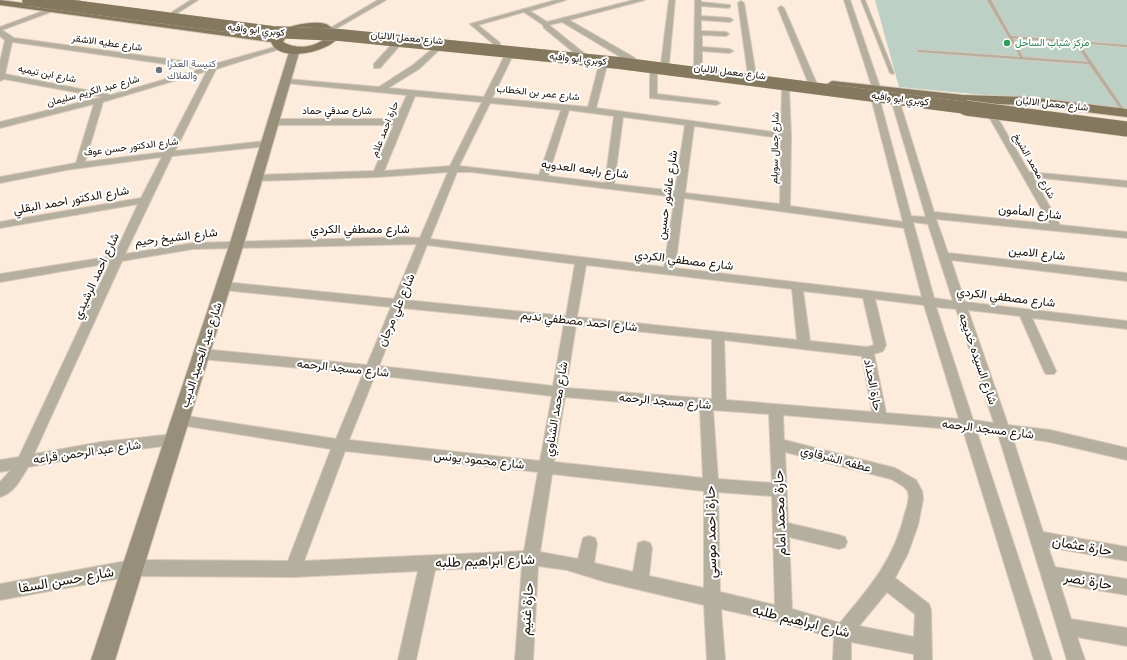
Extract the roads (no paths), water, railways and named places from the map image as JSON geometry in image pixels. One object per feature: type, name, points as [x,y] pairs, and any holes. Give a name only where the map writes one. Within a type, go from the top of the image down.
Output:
[{"type":"main road","name":"كوبري ابو وافيه","points":[[28,0],[272,32],[340,35],[619,63],[1127,131]]},
{"type":"main road","points":[[75,0],[293,29]]},
{"type":"main road","points":[[0,2],[285,45],[320,46],[328,42],[332,33],[314,26],[293,29],[281,34],[285,45]]},
{"type":"main road","name":"شارع معمل الالبان","points":[[332,33],[397,44],[603,65],[786,89],[827,89],[876,96],[931,96],[980,100],[1029,101],[1126,117]]},
{"type":"main road","name":"شارع معمل الالبان","points":[[332,33],[497,45],[581,54],[812,82],[827,89]]},
{"type":"main road","name":"شارع معمل الالبان","points":[[876,96],[896,103],[1127,131]]},
{"type":"main road","name":"كوبري ابو وافيه","points":[[931,96],[1032,113],[1126,117]]},
{"type":"main road","points":[[1007,117],[1127,131]]},
{"type":"street","points":[[174,13],[195,0]]},
{"type":"street","points":[[332,33],[383,0]]},
{"type":"street","points":[[497,45],[472,24],[563,0]]},
{"type":"street","points":[[620,0],[626,4]]},
{"type":"street","points":[[546,24],[642,0]]},
{"type":"street","points":[[665,64],[672,0]]},
{"type":"street","points":[[847,0],[876,96],[928,302],[1043,660]]},
{"type":"street","points":[[698,68],[698,2],[728,6]]},
{"type":"street","points":[[741,3],[752,75]]},
{"type":"street","points":[[781,8],[812,82]]},
{"type":"street","points":[[0,29],[54,9]]},
{"type":"street","points":[[525,10],[546,24],[546,27],[581,54]]},
{"type":"street","points":[[698,18],[730,20]]},
{"type":"street","points":[[564,20],[632,60]]},
{"type":"street","name":"شارع عطيه الاشقر","points":[[0,32],[10,39],[213,68]]},
{"type":"street","points":[[698,33],[726,34]]},
{"type":"street","points":[[1,78],[10,39]]},
{"type":"street","points":[[377,66],[397,44]]},
{"type":"street","name":"شارع عبد الكريم سليمان","points":[[0,125],[112,97],[213,68],[285,45]]},
{"type":"street","name":"شارع عبد الحميد الديب","points":[[108,660],[132,568],[224,286],[266,144],[274,122],[286,80],[285,45]]},
{"type":"street","points":[[382,89],[416,67],[436,48]]},
{"type":"street","points":[[698,49],[729,51]]},
{"type":"street","name":"شارع علي مرجان","points":[[293,569],[370,370],[400,302],[454,168],[489,100],[509,55]]},
{"type":"street","points":[[591,110],[603,65]]},
{"type":"street","name":"شارع احمد الرشيدي","points":[[0,491],[13,478],[24,461],[120,257],[145,200],[213,68]]},
{"type":"street","points":[[653,71],[653,96],[716,103]]},
{"type":"street","name":"شارع ابن تيميه","points":[[1,78],[112,97]]},
{"type":"street","name":"شارع عمر بن الخطاب","points":[[286,80],[566,107],[787,136]]},
{"type":"street","name":"شارع جمال سويلم","points":[[785,208],[787,136],[786,89]]},
{"type":"street","name":"حارة احمد علام","points":[[378,174],[412,92]]},
{"type":"street","points":[[80,165],[99,100]]},
{"type":"street","name":"شارع السيده خديجه","points":[[896,103],[931,218],[1003,430],[1076,660]]},
{"type":"street","points":[[543,177],[566,107]]},
{"type":"street","points":[[609,185],[619,113]]},
{"type":"street","name":"شارع محمد الشيخ","points":[[992,114],[1057,228]]},
{"type":"street","name":"شارع صدقي حماد","points":[[274,122],[399,122]]},
{"type":"street","name":"شارع عاشور حسين","points":[[669,271],[690,123]]},
{"type":"street","name":"شارع الدكتور حسن عوف","points":[[0,180],[80,165],[266,144]]},
{"type":"street","name":"شارع رابعه العدويه","points":[[256,178],[378,174],[454,168],[543,177],[785,208],[909,222]]},
{"type":"street","points":[[1026,174],[1127,184]]},
{"type":"street","name":"شارع الدكتور احمد البقلي","points":[[0,225],[145,200]]},
{"type":"street","name":"شارع المأمون","points":[[909,222],[931,218],[1127,235]]},
{"type":"street","name":"شارع مصطفي الكردي","points":[[237,243],[386,240],[424,242],[1024,312],[1126,326]]},
{"type":"street","name":"شارع الشيخ رحيم","points":[[0,278],[193,246],[237,243]]},
{"type":"street","name":"شارع الامين","points":[[944,256],[1127,276]]},
{"type":"street","name":"شارع محمد الشناوي","points":[[531,558],[570,320],[582,261]]},
{"type":"street","name":"شارع احمد مصطفي نديم","points":[[224,286],[400,302],[867,352]]},
{"type":"street","points":[[797,286],[804,346]]},
{"type":"street","points":[[867,352],[878,348],[880,345],[868,295]]},
{"type":"street","points":[[1024,312],[1050,370]]},
{"type":"street","name":"حارة احمد موسي","points":[[716,660],[712,599],[711,485],[713,405],[718,335]]},
{"type":"street","name":"حارة الحداد","points":[[867,352],[880,418]]},
{"type":"street","name":"شارع مسجد الرحمه","points":[[202,354],[370,370],[559,392],[968,425],[1050,436],[1126,455]]},
{"type":"street","name":"حارة محمد امام","points":[[776,410],[784,615]]},
{"type":"street","name":"شارع محمود يونس","points":[[180,420],[340,446],[711,485],[779,490]]},
{"type":"street","name":"شارع عبد الرحمن قراعه","points":[[0,466],[101,448],[174,440]]},
{"type":"street","name":"عطفه الشرقاوي","points":[[777,444],[895,474],[911,484],[915,491],[916,499],[910,525],[900,553],[885,580],[843,632]]},
{"type":"street","points":[[780,528],[839,542]]},
{"type":"street","name":"حارة عثمان","points":[[1038,538],[1127,554]]},
{"type":"street","points":[[585,568],[589,543]]},
{"type":"street","points":[[640,582],[644,548]]},
{"type":"street","name":"شارع ابراهيم طلبه","points":[[132,568],[293,569],[428,564],[531,558],[585,568],[784,615],[923,654]]},
{"type":"street","name":"حارة غنيم","points":[[524,660],[531,558]]},
{"type":"street","points":[[407,660],[428,564]]},
{"type":"street","name":"شارع حسن السقا","points":[[0,592],[132,568]]},
{"type":"street","name":"حارة نصر","points":[[1049,574],[1127,588]]},
{"type":"street","points":[[885,580],[923,610],[923,654]]},
{"type":"street","points":[[1065,626],[1127,637]]},
{"type":"street","points":[[842,660],[843,632]]},
{"type":"lane","points":[[863,0],[892,73]]},
{"type":"lane","points":[[989,0],[1022,58]]},
{"type":"lane","points":[[1010,36],[1127,46]]},
{"type":"lane","points":[[1076,42],[1126,117]]},
{"type":"lane","points":[[919,51],[1090,63]]},
{"type":"place","name":"مركز شباب الساحل","points":[[1007,43]]},
{"type":"place","name":"كنيسة العدرا والملاك","points":[[159,70]]}]
